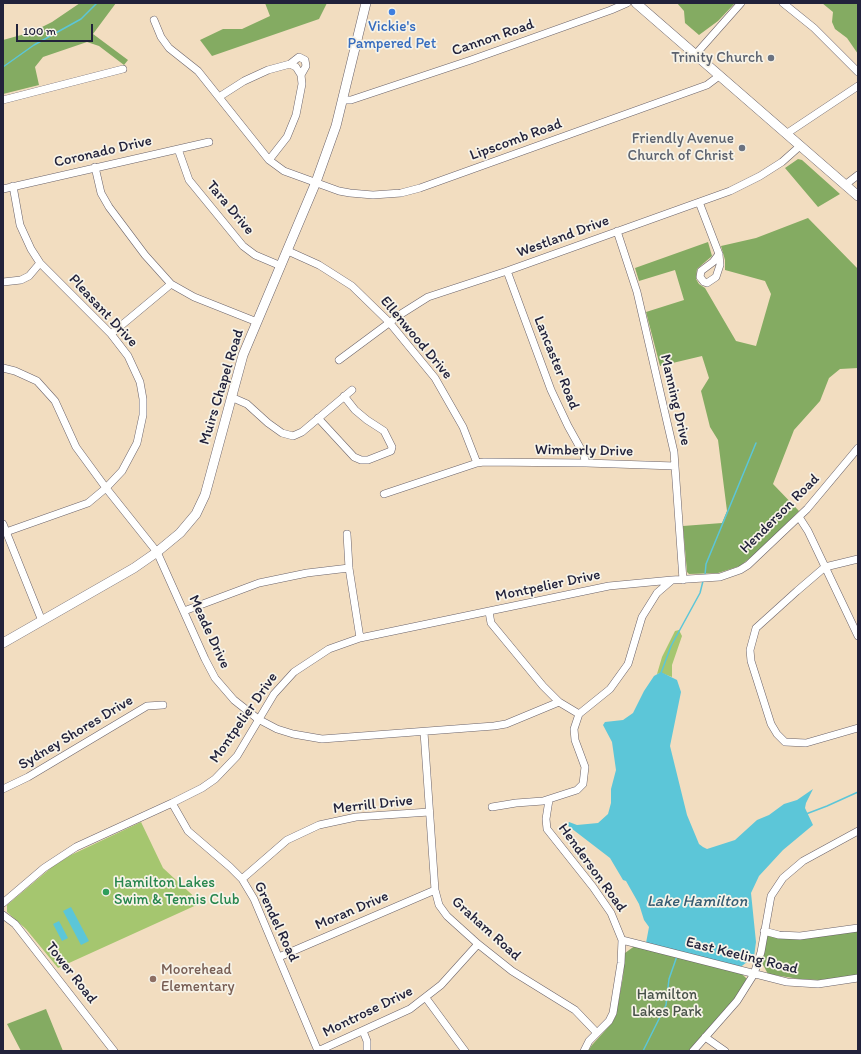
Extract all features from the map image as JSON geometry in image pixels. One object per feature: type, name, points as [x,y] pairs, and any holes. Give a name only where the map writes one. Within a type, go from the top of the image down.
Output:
[{"type":"main road","name":"Muirs Chapel Road","points":[[3,643],[134,568],[157,552],[189,523],[202,504],[243,355],[316,182],[343,100],[366,3]]},
{"type":"main road","points":[[636,3],[858,196]]},
{"type":"street","name":"Cannon Road","points":[[343,100],[351,100],[471,60],[611,10],[626,3]]},
{"type":"street","points":[[695,55],[741,3]]},
{"type":"street","points":[[783,3],[826,39],[858,72]]},
{"type":"street","name":"Lipscomb Road","points":[[154,20],[161,37],[169,48],[198,71],[269,160],[284,171],[350,193],[374,195],[402,193],[707,85],[719,76]]},
{"type":"street","points":[[220,97],[244,81],[268,70],[290,64],[299,57],[305,60],[306,66],[301,75]]},
{"type":"street","points":[[269,160],[287,137],[296,114],[302,84],[301,75],[296,67],[290,64]]},
{"type":"street","points":[[3,100],[123,69]]},
{"type":"street","points":[[786,134],[858,86]]},
{"type":"street","name":"Coronado Drive","points":[[3,189],[208,142]]},
{"type":"street","name":"Westland Drive","points":[[339,360],[389,322],[428,297],[507,271],[730,190],[760,176],[782,162],[800,146]]},
{"type":"street","name":"Tara Drive","points":[[178,149],[189,180],[243,246],[255,255],[281,266]]},
{"type":"street","points":[[96,167],[101,193],[109,207],[145,255],[171,284],[194,297],[257,322]]},
{"type":"street","points":[[845,185],[858,175]]},
{"type":"street","name":"Pleasant Drive","points":[[6,532],[88,503],[106,488],[122,470],[137,443],[143,414],[143,399],[135,369],[128,356],[110,334],[40,263],[31,250],[20,225],[13,186]]},
{"type":"street","points":[[699,202],[719,254]]},
{"type":"street","name":"Manning Drive","points":[[617,231],[637,292],[674,452],[682,580]]},
{"type":"street","name":"Ellenwood Drive","points":[[288,251],[319,265],[352,286],[389,322],[435,378],[463,427],[477,463]]},
{"type":"street","points":[[3,282],[21,280],[29,276],[40,263]]},
{"type":"street","name":"Lancaster Road","points":[[507,271],[551,390],[583,453],[586,463]]},
{"type":"street","points":[[110,334],[171,284]]},
{"type":"street","name":"Meade Drive","points":[[3,368],[16,371],[37,381],[48,391],[55,401],[76,447],[106,488],[157,552],[215,678],[234,700],[258,719],[282,731],[322,739],[500,725],[559,702]]},
{"type":"street","points":[[231,397],[247,404],[268,423],[282,433],[293,436],[302,432],[352,390]]},
{"type":"street","points":[[318,418],[354,457],[361,460],[368,460],[391,451],[392,448],[384,431],[355,410],[344,396]]},
{"type":"street","name":"Henderson Road","points":[[672,580],[720,576],[740,570],[761,554],[799,517],[858,448]]},
{"type":"street","points":[[384,494],[477,463]]},
{"type":"street","name":"Wimberly Drive","points":[[477,463],[586,463],[675,466]]},
{"type":"street","points":[[799,517],[826,566],[858,636]]},
{"type":"street","points":[[3,524],[42,621]]},
{"type":"street","points":[[347,534],[349,568],[360,638]]},
{"type":"street","points":[[858,559],[826,566],[756,628],[751,642],[751,662],[771,724],[776,734],[785,742],[806,743],[858,728]]},
{"type":"street","points":[[184,611],[259,583],[307,573],[349,568]]},
{"type":"street","points":[[492,807],[549,800],[577,790],[583,784],[585,767],[575,740],[574,729],[579,714],[610,689],[620,677],[628,664],[642,617],[656,593],[672,580]]},
{"type":"street","name":"Montpelier Drive","points":[[3,904],[44,868],[76,847],[202,788],[226,769],[237,756],[274,694],[294,672],[329,649],[360,638],[609,586],[672,580]]},
{"type":"street","points":[[489,612],[491,623],[542,686],[559,702],[579,714]]},
{"type":"street","name":"Sydney Shores Drive","points":[[3,790],[28,777],[146,706],[163,705]]},
{"type":"street","name":"Graham Road","points":[[424,732],[435,890],[439,905],[447,916],[478,944],[512,970],[575,1010],[597,1033]]},
{"type":"street","name":"Henderson Road","points":[[549,800],[546,818],[547,829],[593,886],[611,913],[622,940],[621,963],[613,1013],[609,1021],[597,1033],[584,1051]]},
{"type":"street","name":"Grendel Road","points":[[172,803],[188,830],[242,879],[254,899],[318,1051]]},
{"type":"street","name":"Merrill Drive","points":[[242,879],[287,840],[319,825],[356,817],[429,812]]},
{"type":"street","points":[[693,1051],[737,1001],[754,974],[761,952],[771,896],[783,878],[809,857],[858,831]]},
{"type":"street","name":"Moran Drive","points":[[279,957],[435,890]]},
{"type":"street","name":"Tower Road","points":[[3,915],[15,924],[114,1051]]},
{"type":"street","points":[[764,931],[779,935],[800,936],[858,928]]},
{"type":"street","name":"East Keeling Road","points":[[622,940],[787,982],[818,984],[858,978]]},
{"type":"street","name":"Montrose Drive","points":[[318,1051],[393,1018],[426,998],[441,985],[478,944]]},
{"type":"street","points":[[426,998],[465,1051]]},
{"type":"street","points":[[363,1031],[367,1041],[368,1051]]},
{"type":"street","points":[[705,1037],[725,1051]]},
{"type":"green space","points":[[80,3],[116,3],[93,34],[128,60],[124,65],[99,46],[87,42],[43,57],[35,67],[39,85],[3,94],[3,40],[32,32],[52,22]]},
{"type":"green space","points":[[265,3],[327,3],[319,19],[212,56],[200,40],[223,29],[242,29],[270,16]]},
{"type":"green space","points":[[677,3],[735,3],[718,21],[699,35],[685,23],[684,11]]},
{"type":"green space","points":[[822,3],[858,3],[858,54],[847,38],[835,29],[832,22],[833,12]]},
{"type":"green space","points":[[798,159],[802,160],[840,194],[818,207],[785,168]]},
{"type":"green space","points":[[808,218],[858,269],[858,368],[840,369],[829,378],[820,401],[794,430],[773,484],[799,511],[760,550],[740,566],[718,573],[689,574],[687,572],[683,526],[722,523],[727,511],[718,440],[710,427],[701,391],[709,378],[702,356],[660,366],[646,312],[684,300],[675,270],[639,281],[635,268],[708,242],[712,256],[697,269],[696,279],[699,284],[705,288],[736,341],[756,346],[771,294],[765,281],[725,270],[725,260],[721,246],[756,238]]},
{"type":"green space","points":[[679,630],[682,636],[672,665],[672,677],[661,673],[657,674],[662,657],[675,631]]},
{"type":"green space","name":"Hamilton Lakes Swim & Tennis Club","points":[[141,822],[163,868],[201,903],[58,968],[26,929],[7,912],[7,905],[52,867],[71,855]]},
{"type":"green space","points":[[858,930],[858,976],[819,980],[799,979],[768,974],[762,963],[767,934],[777,937]]},
{"type":"green space","name":"Hamilton Lakes Park","points":[[636,945],[742,974],[747,979],[747,985],[690,1051],[588,1051],[612,1023],[616,1015],[623,977],[625,953]]},
{"type":"green space","points":[[46,1009],[63,1051],[21,1051],[7,1024]]},
{"type":"water","name":"Lake Hamilton","points":[[661,672],[677,680],[681,692],[670,746],[687,815],[699,844],[707,849],[735,840],[757,820],[769,815],[784,804],[797,800],[813,789],[805,808],[813,825],[783,850],[759,876],[751,893],[756,942],[754,957],[739,968],[646,943],[649,927],[644,920],[639,904],[626,881],[623,880],[610,858],[567,825],[569,822],[577,825],[598,823],[608,814],[611,803],[611,789],[616,770],[612,742],[603,725],[605,722],[623,720],[633,713],[644,691],[654,676]]},
{"type":"water","points":[[71,907],[89,941],[81,945],[63,911]]},
{"type":"water","points":[[59,921],[68,938],[62,941],[53,924]]},
{"type":"waterway","points":[[3,67],[34,45],[81,19],[97,3]]},
{"type":"waterway","points":[[705,575],[706,564],[756,443]]},
{"type":"waterway","points":[[661,673],[671,646],[700,593],[703,581]]},
{"type":"waterway","points":[[806,814],[858,792]]},
{"type":"waterway","points":[[643,1051],[666,1005],[669,979],[677,956]]},
{"type":"place","name":"Vickie's Pampered Pet","points":[[392,12]]},
{"type":"place","name":"Trinity Church","points":[[771,58]]},
{"type":"place","name":"Friendly Avenue Church of Christ","points":[[742,148]]},
{"type":"place","name":"Hamilton Lakes Swim & Tennis Club","points":[[106,892]]},
{"type":"place","name":"Moorehead Elementary","points":[[153,979]]}]
